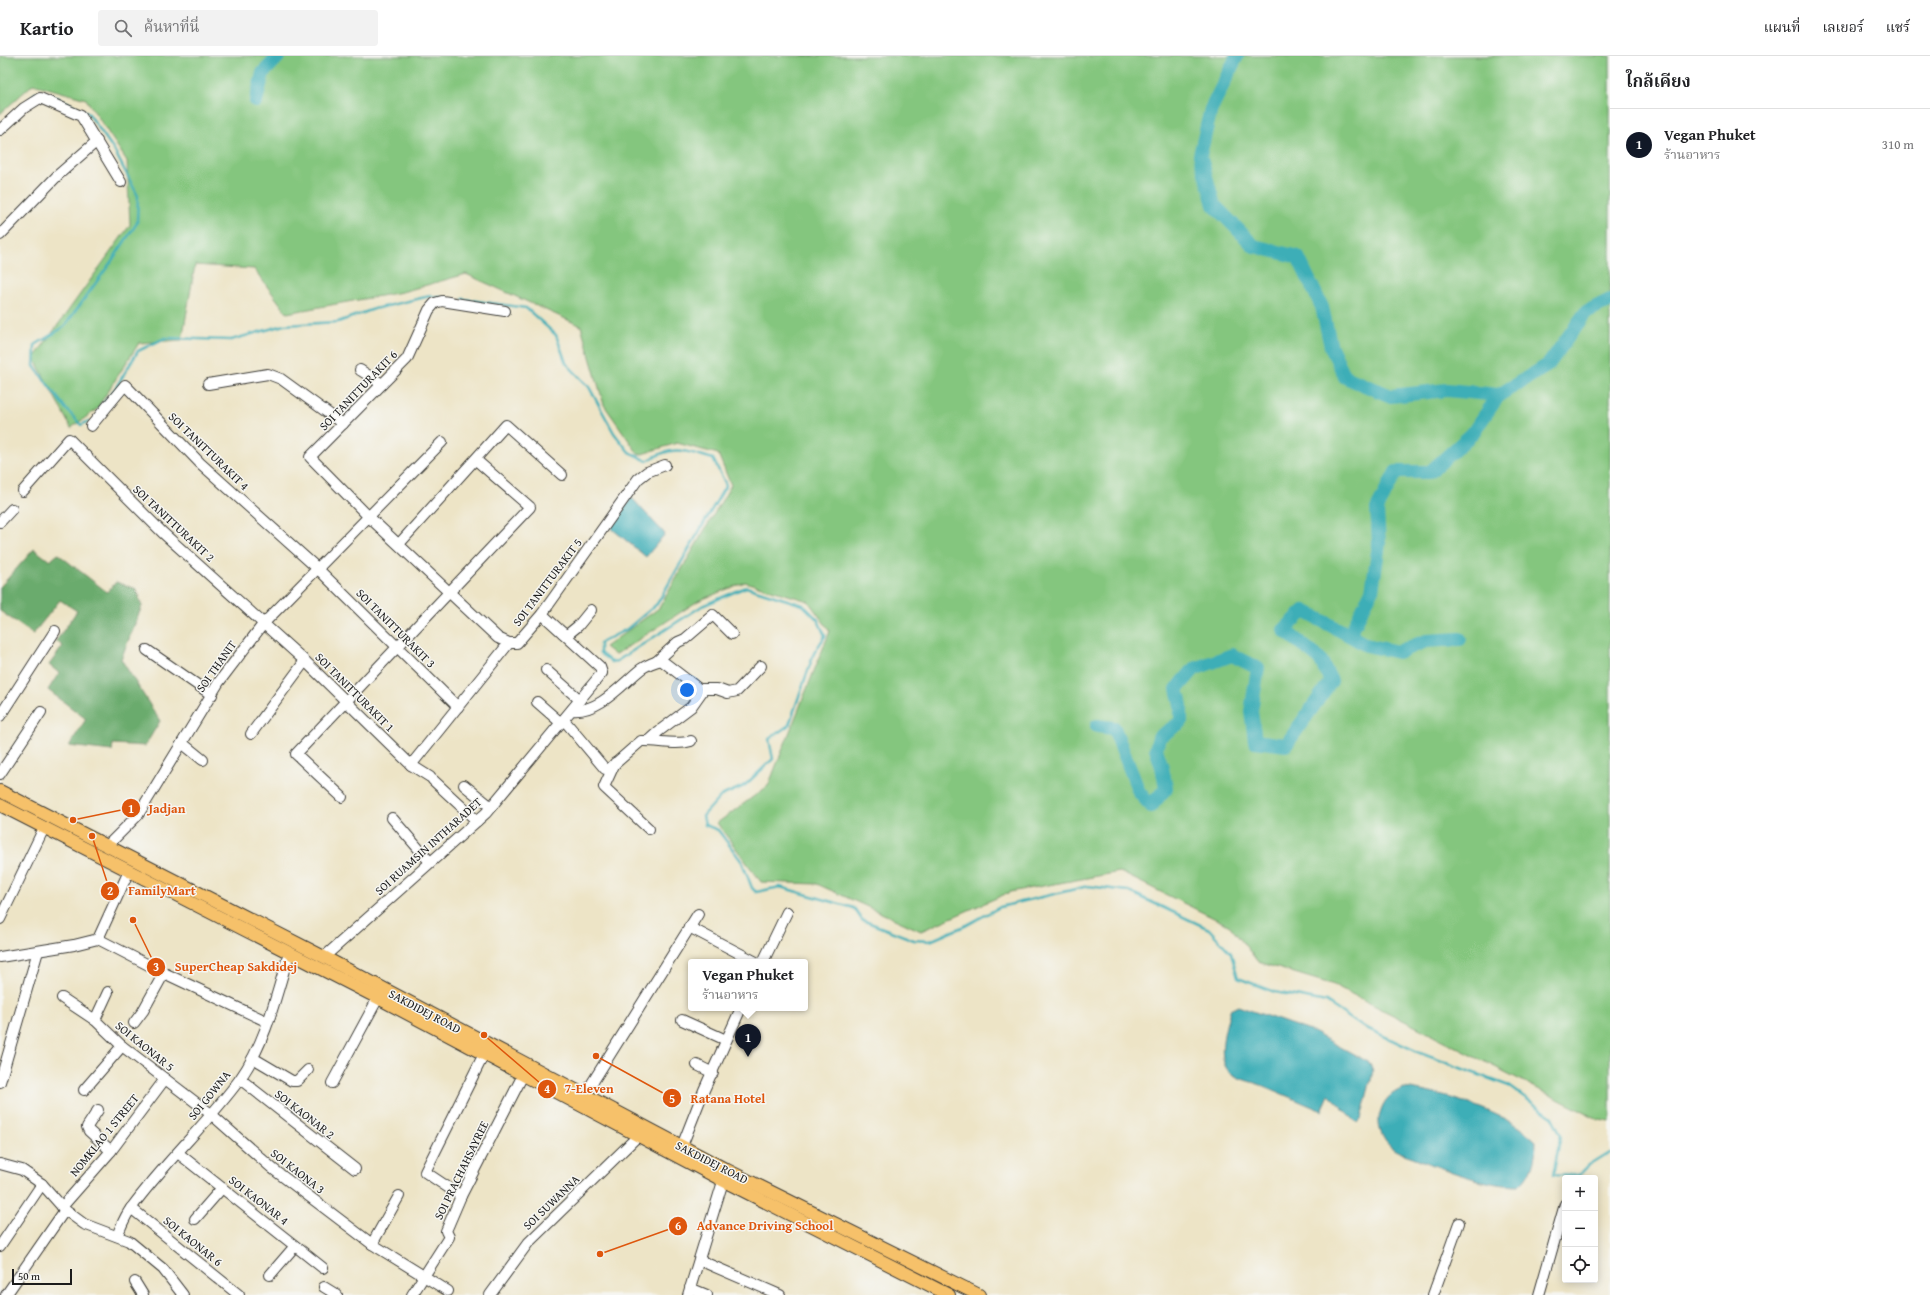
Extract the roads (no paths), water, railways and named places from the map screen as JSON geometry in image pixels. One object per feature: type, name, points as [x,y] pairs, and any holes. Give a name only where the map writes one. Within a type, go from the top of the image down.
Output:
[{"type":"main road","name":"SAKDIDEJ ROAD","points":[[0,791],[324,957],[584,1096],[639,1135],[979,1295]]},
{"type":"main road","name":"SAKDIDEJ ROAD","points":[[0,805],[378,998],[523,1075],[682,1146],[725,1175],[949,1295]]},
{"type":"street","points":[[0,130],[24,108],[40,98],[80,116],[97,141],[121,182]]},
{"type":"street","points":[[0,235],[58,175],[97,141]]},
{"type":"street","name":"SOI TANITTURAKIT 6","points":[[369,517],[310,457],[407,359],[429,310],[435,303],[442,301],[505,311]]},
{"type":"street","points":[[360,370],[382,384]]},
{"type":"street","points":[[208,384],[268,374],[281,379],[343,424]]},
{"type":"street","name":"SOI TANITTURAKIT 4","points":[[91,426],[125,385],[200,463],[317,568]]},
{"type":"street","points":[[398,544],[476,460],[506,425],[562,475]]},
{"type":"street","name":"SOI TANITTURAKIT 2","points":[[23,491],[69,439],[163,533],[264,623]]},
{"type":"street","name":"SOI THANIT","points":[[107,846],[138,815],[212,695],[264,623],[442,442]]},
{"type":"street","points":[[342,798],[296,754],[344,701],[530,507],[476,460]]},
{"type":"street","name":"SOI TANITTURAKIT 5","points":[[410,765],[509,643],[516,643],[542,614],[638,480],[647,472],[665,465]]},
{"type":"street","points":[[0,522],[12,509]]},
{"type":"street","points":[[369,517],[498,638],[509,643]]},
{"type":"street","name":"SOI TANITTURAKIT 3","points":[[317,568],[458,707]]},
{"type":"street","points":[[542,614],[567,635],[576,629],[591,610]]},
{"type":"street","points":[[572,710],[579,711],[592,706],[613,694],[641,669],[656,661],[713,615],[732,634]]},
{"type":"street","name":"SOI TANITTURAKIT 1","points":[[264,623],[305,661],[410,765],[432,778],[477,821]]},
{"type":"street","points":[[0,716],[56,631]]},
{"type":"street","name":"SOI RUAMSIN INTHARADET","points":[[324,957],[491,807],[602,673],[600,667],[563,633]]},
{"type":"street","points":[[147,650],[212,695]]},
{"type":"street","points":[[656,661],[661,660],[698,688],[703,690],[717,689],[728,693],[737,691],[761,666]]},
{"type":"street","points":[[251,734],[305,661]]},
{"type":"street","points":[[546,670],[580,700]]},
{"type":"street","points":[[649,740],[691,707],[703,690]]},
{"type":"street","points":[[537,702],[562,721],[603,768],[609,769],[641,741],[649,740],[676,744],[691,741]]},
{"type":"street","points":[[0,774],[41,712]]},
{"type":"street","points":[[182,743],[203,760]]},
{"type":"street","points":[[615,763],[604,787],[649,829]]},
{"type":"street","points":[[464,785],[491,807]]},
{"type":"street","points":[[392,818],[430,862]]},
{"type":"street","points":[[0,920],[44,828]]},
{"type":"street","points":[[98,939],[129,871]]},
{"type":"street","points":[[764,959],[787,912]]},
{"type":"street","points":[[584,1096],[698,914]]},
{"type":"street","points":[[689,927],[750,959]]},
{"type":"street","points":[[0,957],[98,939],[164,973],[268,1022]]},
{"type":"street","points":[[0,1082],[38,951]]},
{"type":"street","name":"SOI GOWNA","points":[[117,1236],[131,1208],[240,1079],[253,1058],[268,1022],[289,953]]},
{"type":"street","points":[[134,1023],[143,1011],[164,973]]},
{"type":"street","points":[[95,1020],[108,992]]},
{"type":"street","name":"SOI KAONAR 5","points":[[62,998],[95,1020],[122,1046],[211,1114]]},
{"type":"street","points":[[332,1083],[378,998]]},
{"type":"street","points":[[682,1146],[740,1011]]},
{"type":"street","points":[[682,1020],[726,1040]]},
{"type":"street","points":[[84,1090],[122,1046]]},
{"type":"street","points":[[461,1196],[425,1172],[484,1054]]},
{"type":"street","points":[[253,1058],[292,1081],[297,1081],[308,1070]]},
{"type":"street","points":[[697,1065],[713,1072]]},
{"type":"street","name":"SOI PRACHAHSAYREE","points":[[412,1295],[449,1236],[446,1231],[461,1196],[523,1075]]},
{"type":"street","name":"NOMKLAO 1 STREET","points":[[6,1295],[64,1209],[112,1150],[165,1079]]},
{"type":"street","name":"SOI KAONAR 2","points":[[240,1079],[355,1169]]},
{"type":"street","points":[[98,1110],[87,1127],[89,1131],[112,1150]]},
{"type":"street","name":"SOI KAONA 3","points":[[211,1114],[273,1168],[372,1244],[448,1291]]},
{"type":"street","name":"SOI SUWANNA","points":[[490,1295],[528,1243],[639,1135]]},
{"type":"street","name":"SOI KAONAR 4","points":[[178,1153],[323,1268]]},
{"type":"street","points":[[0,1164],[22,1170],[42,1184],[64,1209],[84,1224],[129,1241],[163,1269],[183,1295]]},
{"type":"street","points":[[707,1295],[689,1292],[725,1175]]},
{"type":"street","points":[[0,1246],[42,1184]]},
{"type":"street","points":[[196,1218],[222,1188]]},
{"type":"street","points":[[372,1244],[399,1196]]},
{"type":"street","name":"SOI KAONAR 6","points":[[131,1208],[239,1295]]},
{"type":"street","points":[[1539,1295],[1563,1211]]},
{"type":"street","points":[[1433,1295],[1459,1223]]},
{"type":"street","points":[[270,1275],[295,1246]]},
{"type":"street","points":[[699,1260],[780,1295]]},
{"type":"street","points":[[135,1282],[143,1295]]},
{"type":"street","points":[[324,1287],[337,1295]]},
{"type":"water","points":[[631,497],[665,534],[646,557],[611,528]]},
{"type":"water","points":[[1238,1006],[1313,1032],[1370,1063],[1373,1071],[1361,1119],[1357,1123],[1329,1095],[1322,1111],[1262,1085],[1232,1074],[1227,1068],[1222,1053],[1224,1034],[1230,1010]]},
{"type":"water","points":[[1404,1088],[1456,1099],[1492,1113],[1523,1130],[1536,1141],[1534,1160],[1527,1177],[1519,1186],[1481,1181],[1455,1173],[1395,1150],[1384,1139],[1380,1129],[1379,1118],[1386,1100],[1395,1092]]},
{"type":"waterway","points":[[256,101],[263,73],[279,56]]},
{"type":"waterway","points":[[1237,56],[1211,109],[1200,155],[1214,205],[1254,246],[1298,257],[1322,307],[1331,347],[1345,377],[1391,396],[1447,390],[1499,395]]},
{"type":"waterway","points":[[30,98],[36,93],[40,94]]},
{"type":"waterway","points":[[44,95],[59,98],[89,114],[114,150],[138,196],[137,223],[111,262],[64,327],[35,345],[34,366],[66,409],[81,425],[89,421]]},
{"type":"waterway","points":[[99,409],[115,389],[138,351],[165,338],[231,340],[284,325],[338,322],[374,309],[430,296],[440,297]]},
{"type":"waterway","points":[[463,299],[526,308],[556,335],[566,363],[589,387],[614,433],[629,452],[647,461],[665,452],[672,451],[687,452],[713,459],[726,485],[657,604],[627,629],[600,643],[600,653],[611,662],[617,661],[702,606],[746,587],[803,605],[818,620],[825,636],[814,653],[789,725],[769,739],[773,759],[744,786],[721,796],[703,816],[705,825],[718,830],[742,862],[752,888],[756,892],[780,887],[854,908],[862,920],[914,940],[930,941],[967,925],[1000,907],[1088,886],[1128,891],[1209,929],[1231,953],[1238,978],[1275,992],[1326,1002],[1360,1025],[1420,1053],[1509,1086],[1552,1117],[1561,1135],[1553,1174],[1579,1175],[1589,1165],[1610,1152]]},
{"type":"waterway","points":[[1097,726],[1114,728],[1139,792],[1151,806],[1166,788],[1162,767],[1156,749],[1159,737],[1181,722],[1181,705],[1177,689],[1194,669],[1232,655],[1258,668],[1251,711],[1255,741],[1286,745],[1331,681],[1320,659],[1284,630],[1304,611],[1349,635],[1372,591],[1379,544],[1377,509],[1396,472],[1430,472],[1472,434],[1499,395],[1548,365],[1586,312],[1610,300]]},
{"type":"waterway","points":[[1349,635],[1366,645],[1398,652],[1426,641],[1460,639]]},
{"type":"place","name":"Jadjan","points":[[73,820]]},
{"type":"place","name":"FamilyMart","points":[[92,836]]},
{"type":"place","name":"SuperCheap Sakdidej","points":[[133,920]]},
{"type":"place","name":"7-Eleven","points":[[484,1035]]},
{"type":"place","name":"Ratana Hotel","points":[[596,1056]]},
{"type":"place","name":"Vegan Phuket","points":[[748,1057]]},
{"type":"place","name":"Advance Driving School","points":[[600,1254]]}]
